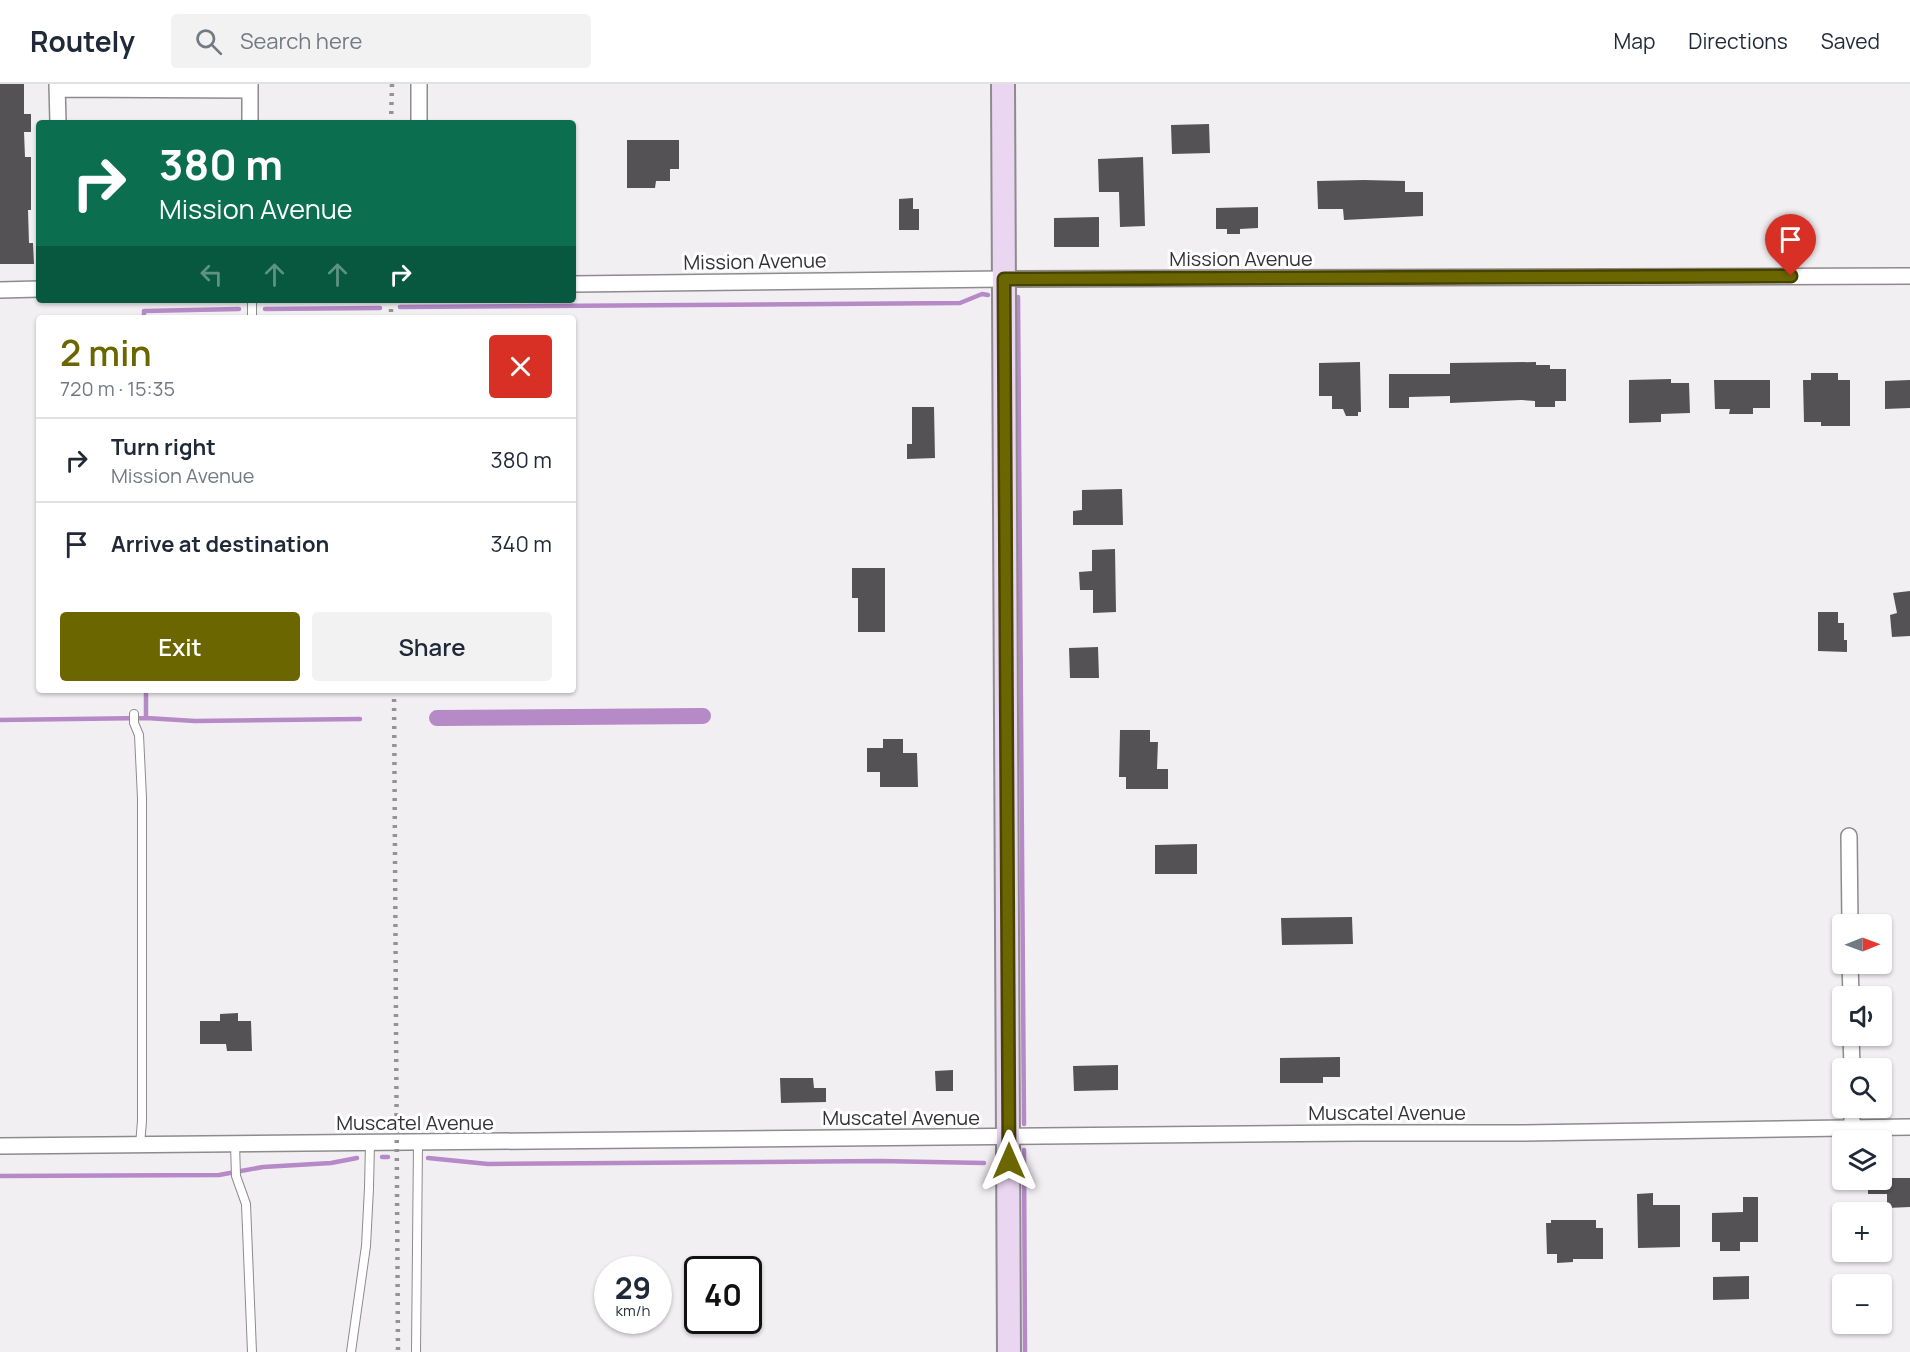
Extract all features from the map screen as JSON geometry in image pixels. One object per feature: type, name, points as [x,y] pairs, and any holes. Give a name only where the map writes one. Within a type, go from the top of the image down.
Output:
[{"type":"street","points":[[418,84],[419,120]]},
{"type":"street","points":[[1003,84],[1009,1352]]},
{"type":"street","points":[[58,120],[57,87],[250,87],[250,120]]},
{"type":"street","name":"Mission Avenue","points":[[576,284],[1004,279],[1910,276]]},
{"type":"street","points":[[0,290],[36,289]]},
{"type":"street","points":[[1849,836],[1850,914]]},
{"type":"street","points":[[1852,1118],[1852,1128]]},
{"type":"street","name":"Muscatel Avenue","points":[[0,1146],[1524,1133],[1910,1127]]},
{"type":"lane","points":[[134,714],[134,723],[139,735],[142,798],[142,1121],[140,1145]]},
{"type":"lane","points":[[351,1352],[366,1246],[369,1143]]},
{"type":"lane","points":[[416,1352],[418,1143]]},
{"type":"lane","points":[[235,1144],[236,1173],[246,1204],[252,1352]]},
{"type":"building","points":[[0,84],[24,84],[24,114],[31,114],[31,132],[24,132],[25,157],[31,157],[31,210],[28,210],[29,243],[33,243],[34,264],[0,264]]},
{"type":"building","points":[[1209,124],[1210,153],[1172,154],[1171,125]]},
{"type":"building","points":[[627,140],[679,140],[679,169],[670,169],[670,181],[656,181],[655,188],[627,188]]},
{"type":"building","points":[[1143,157],[1145,226],[1120,227],[1119,192],[1099,192],[1098,159]]},
{"type":"building","points":[[1317,181],[1405,181],[1405,192],[1423,192],[1423,216],[1344,220],[1343,209],[1318,209]]},
{"type":"building","points":[[913,198],[913,209],[919,209],[919,230],[899,230],[899,199]]},
{"type":"building","points":[[1258,207],[1258,228],[1240,229],[1240,234],[1227,234],[1227,229],[1216,229],[1216,208]]},
{"type":"building","points":[[1099,217],[1099,247],[1054,247],[1054,218]]},
{"type":"building","points":[[1360,362],[1361,412],[1358,412],[1358,416],[1346,416],[1343,409],[1332,409],[1332,396],[1319,396],[1319,363]]},
{"type":"building","points":[[1536,362],[1536,365],[1550,365],[1550,369],[1566,369],[1566,401],[1555,401],[1555,407],[1535,407],[1535,401],[1450,403],[1450,396],[1409,397],[1409,408],[1389,408],[1389,374],[1450,374],[1450,363]]},
{"type":"building","points":[[1811,373],[1838,373],[1838,380],[1850,380],[1850,426],[1821,426],[1821,422],[1804,422],[1803,380],[1811,380]]},
{"type":"building","points":[[1671,379],[1671,383],[1689,383],[1690,413],[1661,414],[1661,422],[1629,423],[1629,380]]},
{"type":"building","points":[[1714,380],[1770,380],[1770,408],[1753,408],[1753,414],[1729,414],[1730,409],[1715,409]]},
{"type":"building","points":[[1910,380],[1910,408],[1885,409],[1885,381]]},
{"type":"building","points":[[912,407],[934,407],[935,458],[907,459],[907,444],[912,444]]},
{"type":"building","points":[[1122,489],[1123,525],[1073,525],[1073,511],[1082,510],[1082,490]]},
{"type":"building","points":[[1115,549],[1116,612],[1093,613],[1093,590],[1080,590],[1079,572],[1092,571],[1092,550]]},
{"type":"building","points":[[852,568],[885,568],[885,632],[858,632],[858,598],[852,598]]},
{"type":"building","points":[[1910,591],[1910,636],[1892,637],[1890,615],[1897,613],[1893,593]]},
{"type":"building","points":[[1818,612],[1838,612],[1838,623],[1844,623],[1847,652],[1818,651]]},
{"type":"building","points":[[1098,647],[1099,678],[1070,678],[1069,648]]},
{"type":"building","points":[[1120,730],[1150,730],[1150,742],[1158,742],[1157,769],[1168,769],[1168,789],[1126,789],[1126,777],[1119,777]]},
{"type":"building","points":[[883,739],[903,739],[903,753],[917,753],[918,787],[880,787],[880,772],[867,772],[867,748],[883,748]]},
{"type":"building","points":[[1197,844],[1197,874],[1155,874],[1155,845]]},
{"type":"building","points":[[1352,917],[1353,944],[1282,945],[1281,918]]},
{"type":"building","points":[[238,1013],[238,1021],[251,1021],[252,1051],[227,1051],[226,1044],[200,1044],[200,1021],[220,1021],[220,1014]]},
{"type":"building","points":[[1340,1057],[1340,1077],[1323,1077],[1323,1083],[1280,1083],[1280,1058]]},
{"type":"building","points":[[1118,1065],[1118,1090],[1074,1091],[1073,1066]]},
{"type":"building","points":[[953,1070],[953,1091],[936,1091],[935,1071]]},
{"type":"building","points":[[780,1078],[813,1078],[814,1088],[826,1088],[826,1102],[781,1103]]},
{"type":"building","points":[[1892,1178],[1910,1178],[1910,1207],[1892,1208],[1892,1202],[1887,1202],[1887,1194],[1868,1194],[1868,1190],[1892,1190]]},
{"type":"building","points":[[1653,1193],[1653,1205],[1680,1205],[1680,1247],[1638,1248],[1637,1194]]},
{"type":"building","points":[[1743,1197],[1758,1197],[1758,1242],[1740,1242],[1740,1251],[1720,1251],[1720,1242],[1712,1242],[1712,1213],[1743,1212]]},
{"type":"building","points":[[1551,1220],[1596,1220],[1596,1228],[1603,1228],[1603,1259],[1573,1259],[1573,1262],[1557,1263],[1557,1254],[1547,1254],[1546,1223],[1551,1223]]},
{"type":"building","points":[[1749,1276],[1749,1299],[1713,1300],[1713,1277]]},
{"type":"waterway","points":[[400,307],[960,303],[982,294],[988,295]]},
{"type":"waterway","points":[[1018,297],[1024,1124]]},
{"type":"waterway","points":[[265,309],[380,308]]},
{"type":"waterway","points":[[144,315],[144,311],[239,309]]},
{"type":"waterway","points":[[146,693],[146,718],[195,721],[360,719]]},
{"type":"waterway","points":[[437,718],[703,716]]},
{"type":"waterway","points":[[0,720],[146,718]]},
{"type":"waterway","points":[[1024,1150],[1025,1352]]},
{"type":"waterway","points":[[382,1157],[388,1157]]},
{"type":"waterway","points":[[0,1176],[219,1175],[263,1167],[331,1163],[357,1158]]},
{"type":"waterway","points":[[428,1158],[488,1164],[880,1161],[984,1163]]},
{"type":"railway","points":[[391,120],[392,84]]},
{"type":"railway","points":[[391,303],[391,315]]},
{"type":"railway","points":[[394,693],[398,1352]]},
{"type":"route","points":[[1009,1161],[1004,279],[1791,276]]}]
